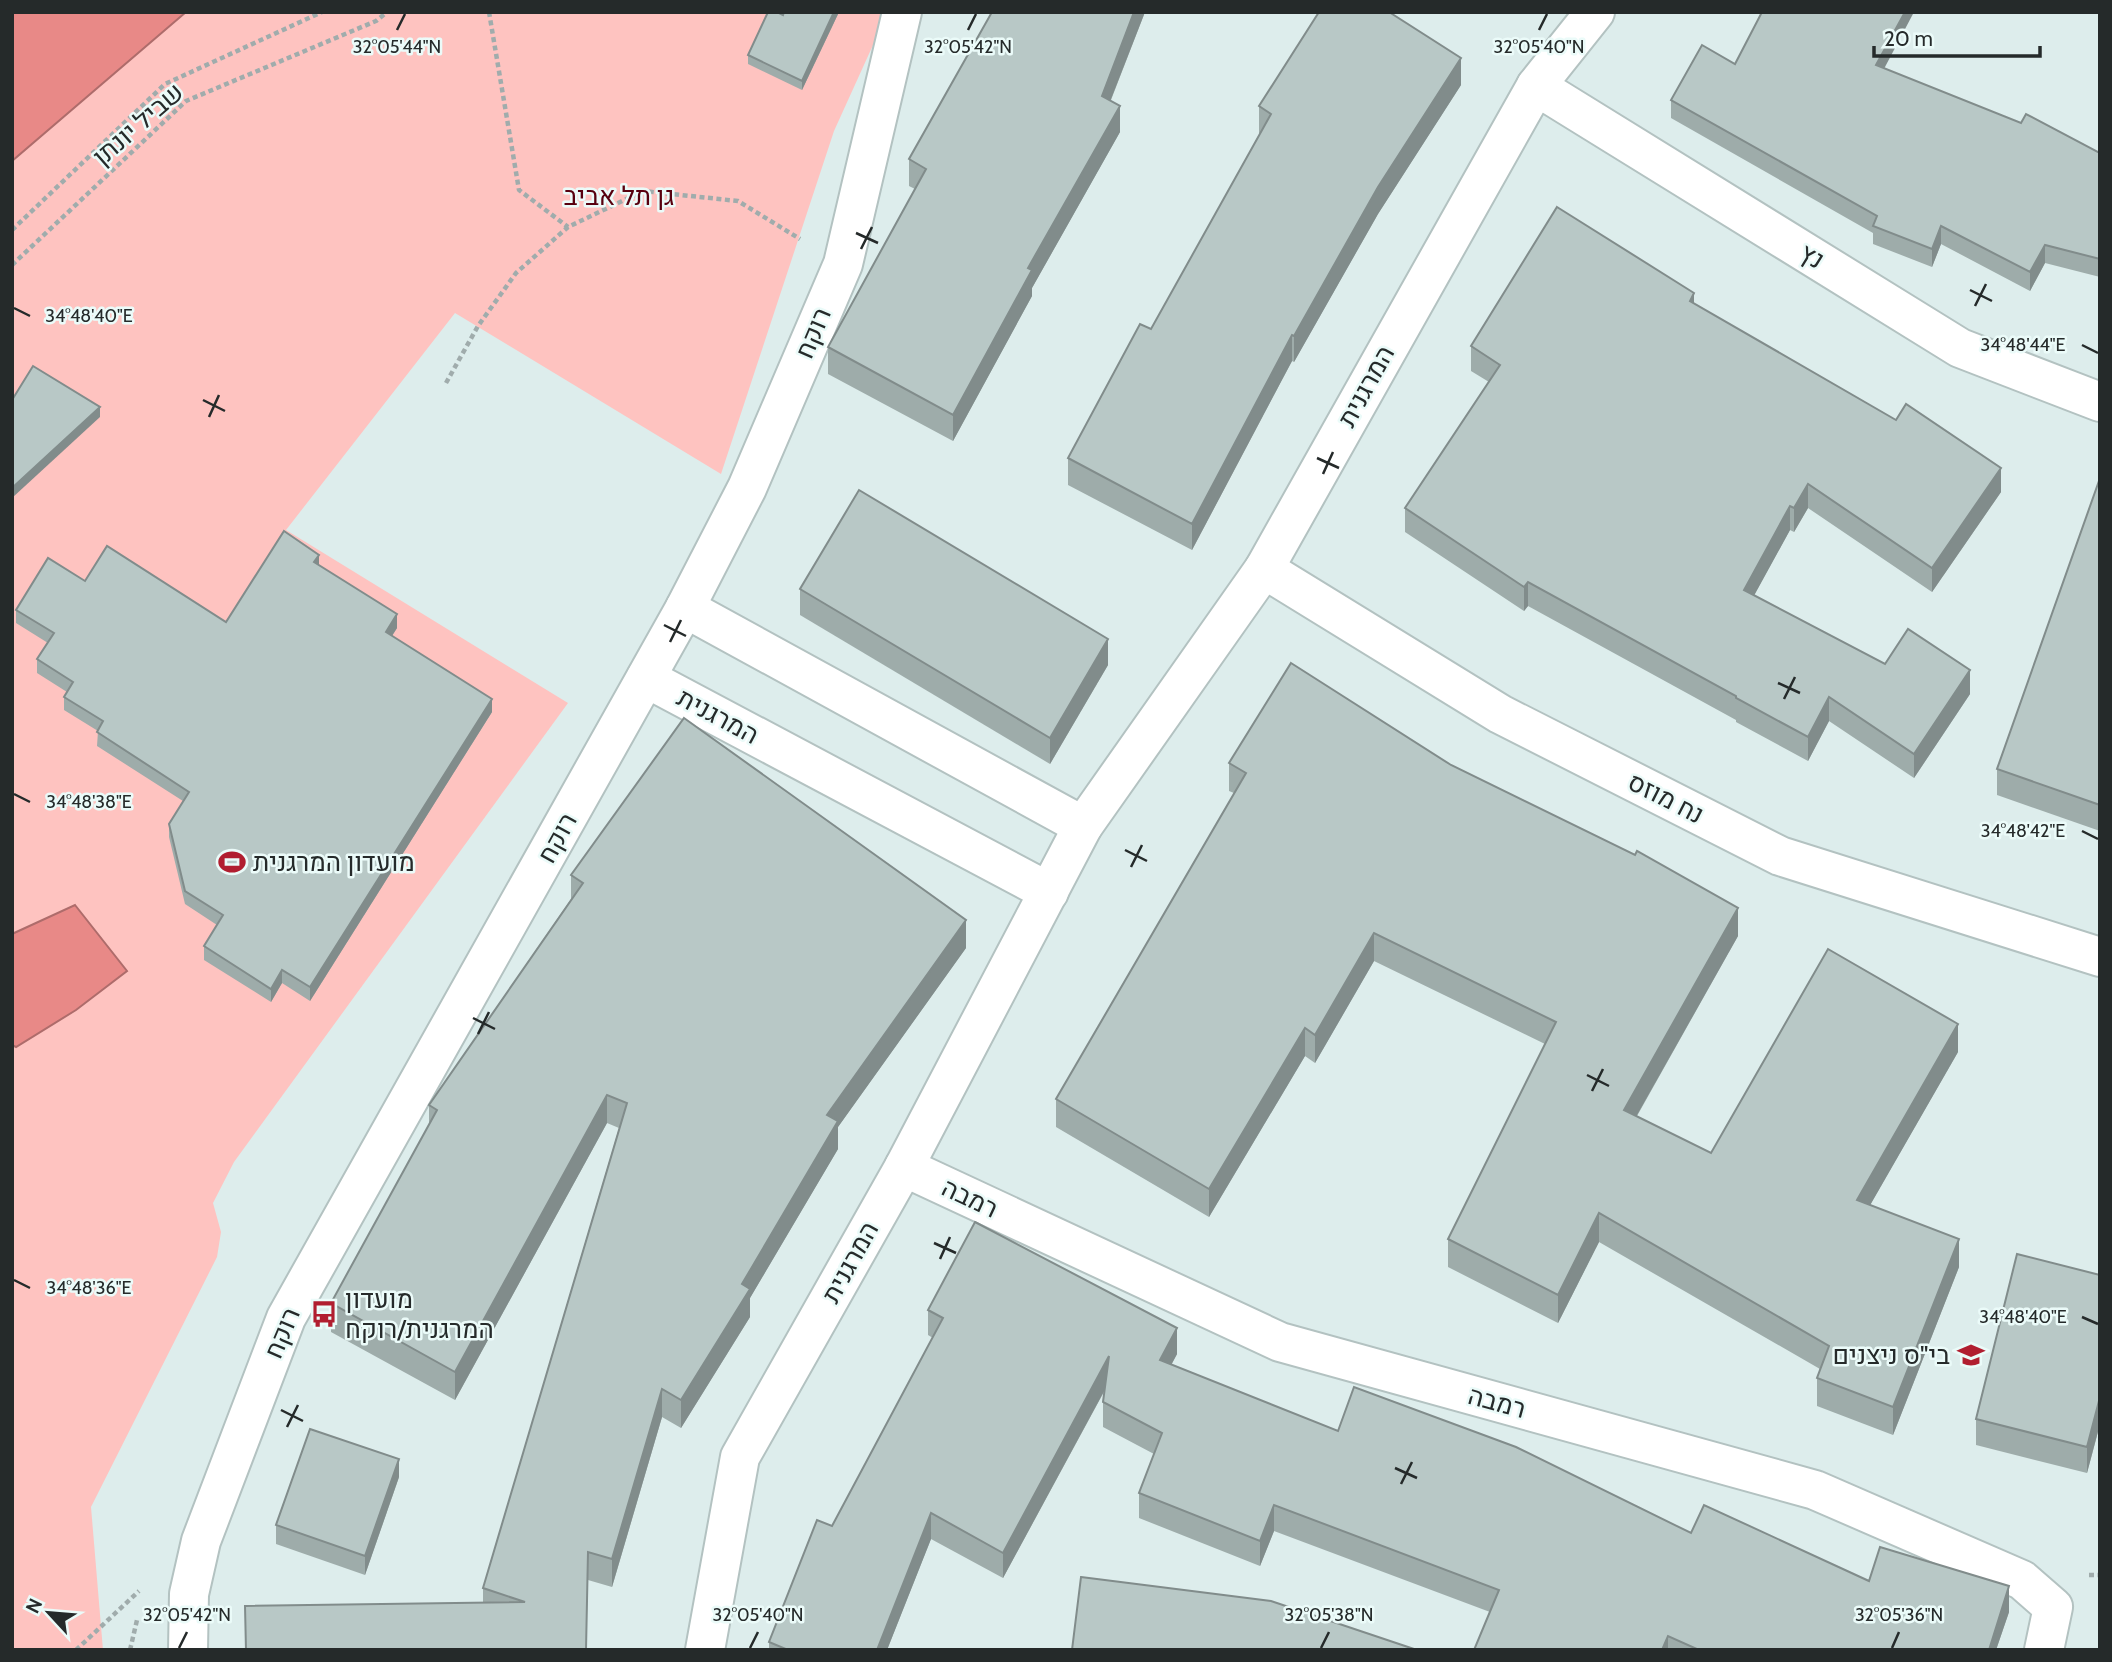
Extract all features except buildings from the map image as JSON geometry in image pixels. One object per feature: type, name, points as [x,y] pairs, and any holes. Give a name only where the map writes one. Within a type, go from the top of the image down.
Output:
[{"type":"street","name":"רוקח","points":[[188,1650],[189,1594],[201,1541],[286,1318],[685,608],[747,488],[843,264],[902,12]]},
{"type":"street","name":"המרגנית","points":[[705,1650],[740,1457],[904,1167],[1083,826],[1264,569],[1536,86],[1595,12]]},
{"type":"street","name":"נץ","points":[[1536,86],[1960,348],[2100,402]]},
{"type":"street","name":"נח מוזס","points":[[1264,569],[1500,714],[1780,856],[2100,957]]},
{"type":"street","points":[[685,608],[1083,826]]},
{"type":"street","name":"המרגנית","points":[[646,678],[1049,892]]},
{"type":"street","name":"רמבה","points":[[904,1167],[1280,1342],[1815,1490],[2022,1580],[2053,1607],[2044,1650]]},
{"type":"path","points":[[12,230],[165,84],[322,12]]},
{"type":"path","name":"שביל יונתן","points":[[12,265],[186,101],[376,21],[387,12]]},
{"type":"path","points":[[489,12],[519,190],[568,228]]},
{"type":"path","points":[[446,383],[478,326],[516,273],[568,228],[643,191],[738,201],[843,264]]},
{"type":"path","points":[[76,1650],[145,1585]]},
{"type":"green space","name":"מועדון המרגנית","points":[[186,12],[888,12],[834,131],[721,474],[455,313],[286,530],[568,703],[234,1162],[213,1203],[221,1232],[217,1257],[91,1507],[103,1650],[12,1650],[12,161]]},
{"type":"shaded area","points":[[12,12],[186,12],[12,161]]},
{"type":"shaded area","points":[[75,905],[127,971],[76,1010],[16,1047],[12,1045],[12,934]]},
{"type":"place","name":"מועדון המרגנית","points":[[232,862]]},
{"type":"place","name":"מועדון המרגנית/רוקח","points":[[324,1314]]},
{"type":"place","name":"בי\"ס ניצנים","points":[[1971,1355]]},
{"type":"park label","name":"גן תל אביב","points":[[619,196]]}]
